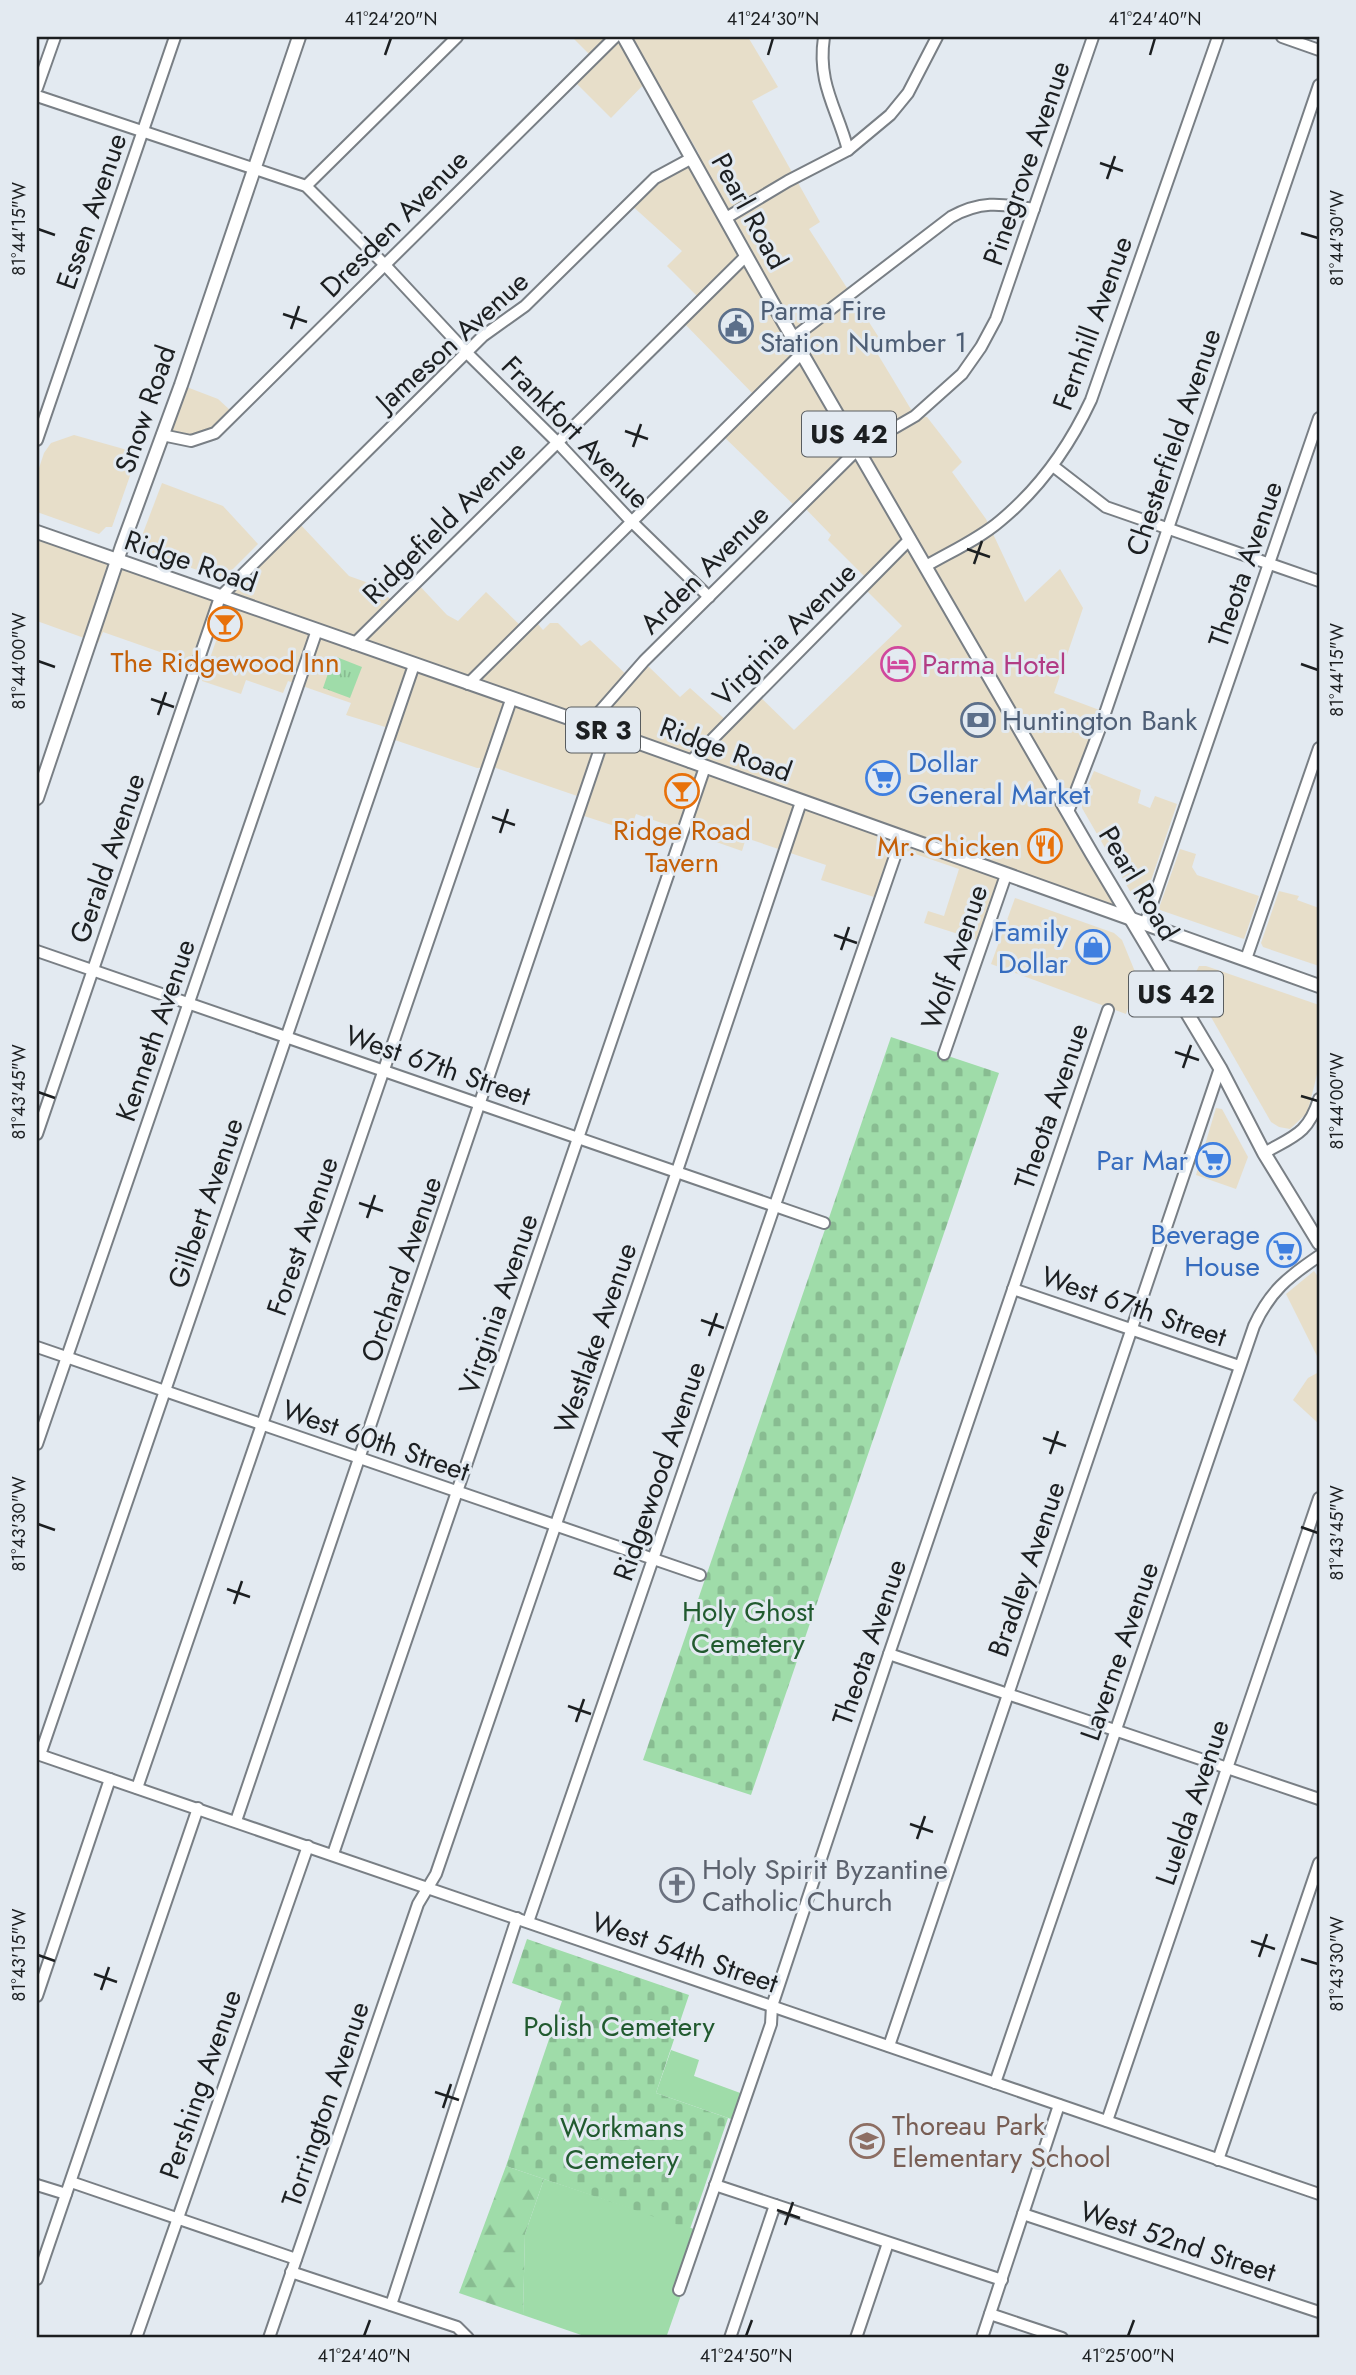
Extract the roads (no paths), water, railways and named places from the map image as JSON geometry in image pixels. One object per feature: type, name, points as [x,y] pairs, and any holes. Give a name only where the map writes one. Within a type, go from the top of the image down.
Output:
[{"type":"main road","name":"Snow Road","points":[[37,798],[299,37]]},
{"type":"main road","name":"Pearl Road","points":[[624,37],[793,338],[1220,1068],[1264,1153],[1319,1243]]},
{"type":"main road","name":"Ridge Road","points":[[37,532],[902,836],[1319,986]]},
{"type":"street","points":[[37,88],[55,37]]},
{"type":"street","name":"Essen Avenue","points":[[37,440],[175,37]]},
{"type":"street","points":[[306,186],[457,37]]},
{"type":"street","name":"Dresden Avenue","points":[[162,435],[191,441],[215,432],[615,37]]},
{"type":"street","points":[[824,37],[822,51],[826,89],[848,150]]},
{"type":"street","points":[[726,218],[788,181],[848,150],[890,116],[908,93],[937,37]]},
{"type":"street","name":"Pinegrove Avenue","points":[[858,449],[915,416],[962,374],[981,346],[996,319],[1093,37]]},
{"type":"street","name":"Fernhill Avenue","points":[[926,566],[998,522],[1027,496],[1053,466],[1076,432],[1091,400],[1218,37]]},
{"type":"street","points":[[1282,37],[1319,50]]},
{"type":"street","name":"Chesterfield Avenue","points":[[1068,812],[1099,731],[1319,85]]},
{"type":"street","name":"Frankfort Avenue","points":[[37,96],[306,186],[557,442],[631,522],[709,597]]},
{"type":"street","name":"Jameson Avenue","points":[[220,597],[482,336],[525,306],[655,178],[692,158]]},
{"type":"street","points":[[793,338],[951,217],[967,208],[985,203],[1034,209]]},
{"type":"street","name":"Ridgefield Avenue","points":[[354,644],[746,256]]},
{"type":"street","points":[[467,684],[802,353]]},
{"type":"street","name":"Theota Avenue","points":[[1145,924],[1319,418]]},
{"type":"street","name":"Arden Avenue","points":[[587,726],[644,662],[858,449]]},
{"type":"street","points":[[1053,466],[1106,507],[1319,581]]},
{"type":"street","name":"Virginia Avenue","points":[[690,762],[911,539]]},
{"type":"street","name":"Gerald Avenue","points":[[37,1134],[220,597]]},
{"type":"street","name":"Kenneth Avenue","points":[[37,1444],[317,630]]},
{"type":"street","name":"Gilbert Avenue","points":[[38,1754],[414,665]]},
{"type":"street","name":"Forest Avenue","points":[[137,1788],[511,700]]},
{"type":"street","name":"Orchard Avenue","points":[[236,1821],[606,732]]},
{"type":"street","points":[[1246,959],[1319,748]]},
{"type":"street","name":"Virginia Avenue","points":[[333,1854],[705,767]]},
{"type":"street","name":"Westlake Avenue","points":[[429,1888],[677,1171],[801,802]]},
{"type":"street","name":"Ridgewood Avenue","points":[[391,2305],[522,1920],[653,1558],[902,836]]},
{"type":"street","name":"Wolf Avenue","points":[[944,1054],[1006,875]]},
{"type":"street","name":"West 67th Street","points":[[37,951],[824,1223]]},
{"type":"street","name":"Theota Avenue","points":[[679,2290],[771,2024],[772,2006],[889,1654],[1108,1010]]},
{"type":"street","name":"Bradley Avenue","points":[[890,2046],[1220,1068]]},
{"type":"street","points":[[1264,1153],[1308,1125],[1319,1099]]},
{"type":"street","name":"Laverne Avenue","points":[[995,2083],[1254,1326],[1271,1295],[1287,1278],[1319,1256]]},
{"type":"street","name":"West 67th Street","points":[[1013,1289],[1239,1366]]},
{"type":"street","name":"West 60th Street","points":[[37,1347],[700,1575]]},
{"type":"street","name":"Luelda Avenue","points":[[1107,2121],[1319,1498]]},
{"type":"street","points":[[889,1654],[1319,1799]]},
{"type":"street","name":"West 54th Street","points":[[38,1754],[1319,2194]]},
{"type":"street","points":[[37,1996],[110,1779]]},
{"type":"street","points":[[37,2279],[198,1808]]},
{"type":"street","name":"Pershing Avenue","points":[[136,2338],[308,1846]]},
{"type":"street","points":[[1218,2160],[1319,1863]]},
{"type":"street","name":"Torrington Avenue","points":[[269,2338],[420,1899],[429,1888]]},
{"type":"street","points":[[982,2338],[1059,2105]]},
{"type":"street","points":[[71,2182],[296,2259]]},
{"type":"street","points":[[37,2185],[66,2194]]},
{"type":"street","points":[[715,2185],[1002,2280]]},
{"type":"street","points":[[730,2338],[775,2205]]},
{"type":"street","name":"West 52nd Street","points":[[1023,2214],[1319,2312]]},
{"type":"street","points":[[856,2338],[888,2243]]},
{"type":"street","points":[[291,2272],[457,2327],[468,2338]]},
{"type":"street","points":[[990,2314],[1062,2338]]},
{"type":"place","name":"Parma Fire Station Number 1","points":[[736,326]]},
{"type":"place","name":"The Ridgewood Inn","points":[[225,624]]},
{"type":"place","name":"Parma Hotel","points":[[898,664]]},
{"type":"place","name":"Huntington Bank","points":[[978,720]]},
{"type":"place","name":"Dollar General Market","points":[[883,778]]},
{"type":"place","name":"Ridge Road Tavern","points":[[682,791]]},
{"type":"place","name":"Mr. Chicken","points":[[1045,846]]},
{"type":"place","name":"Family Dollar","points":[[1093,947]]},
{"type":"place","name":"Par Mar","points":[[1213,1160]]},
{"type":"place","name":"Beverage House","points":[[1284,1250]]},
{"type":"place","name":"Holy Spirit Byzantine Catholic Church","points":[[677,1885]]},
{"type":"place","name":"Thoreau Park Elementary School","points":[[867,2141]]},
{"type":"park label","name":"Holy Ghost Cemetery","points":[[748,1627]]},
{"type":"park label","name":"Polish Cemetery","points":[[619,2026]]},
{"type":"park label","name":"Workmans Cemetery","points":[[622,2143]]}]
